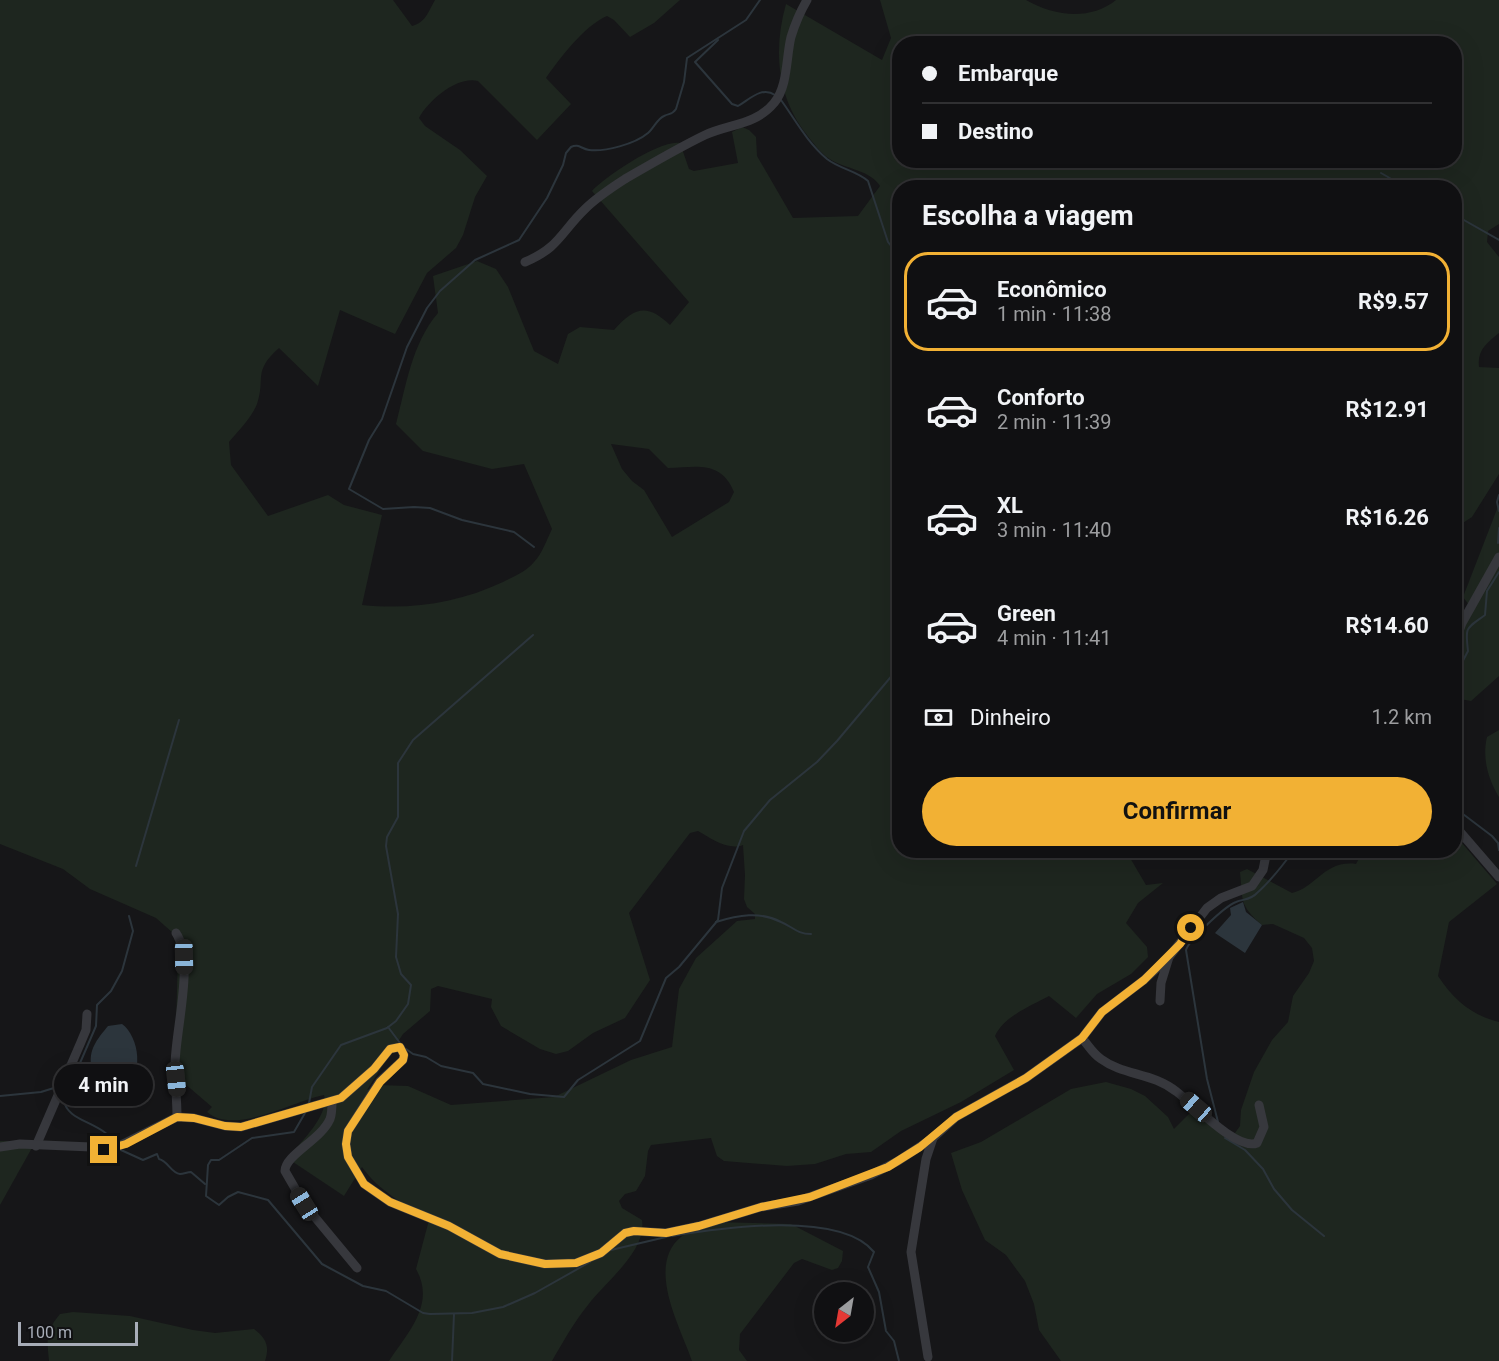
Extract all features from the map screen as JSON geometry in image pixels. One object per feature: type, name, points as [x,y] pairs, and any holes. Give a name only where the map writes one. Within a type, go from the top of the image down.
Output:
[{"type":"street","points":[[525,262],[540,256],[554,246],[594,200],[624,180],[705,135],[757,118],[768,110],[782,87],[791,38],[798,16],[807,0]]},
{"type":"street","points":[[1462,623],[1499,557]]},
{"type":"street","points":[[1462,834],[1499,877]]},
{"type":"street","points":[[0,1147],[20,1144],[115,1148],[177,1117],[194,1118],[232,1128],[332,1101],[351,1090],[374,1069],[390,1049],[400,1047],[404,1055],[403,1060],[380,1082],[348,1131],[346,1144],[348,1157],[358,1177],[364,1184],[390,1202],[449,1226],[500,1254],[545,1264],[563,1265],[588,1259],[610,1247],[625,1233],[634,1231],[666,1233],[699,1226],[761,1207],[810,1197],[842,1183],[879,1171],[933,1138],[956,1117],[1026,1078],[1082,1038],[1102,1012],[1144,980],[1169,957],[1206,908],[1221,898],[1252,886],[1263,870],[1265,858]]},
{"type":"street","points":[[176,933],[183,947],[185,971],[175,1067],[177,1117]]},
{"type":"street","points":[[1160,1001],[1161,983],[1169,957]]},
{"type":"street","points":[[36,1146],[86,1030],[87,1014]]},
{"type":"street","points":[[1082,1038],[1102,1060],[1112,1066],[1159,1079],[1186,1098],[1218,1127],[1250,1145],[1257,1143],[1264,1127],[1258,1105]]},
{"type":"street","points":[[332,1101],[330,1120],[310,1144],[289,1159],[285,1172],[304,1204],[357,1268]]},
{"type":"street","points":[[928,1357],[911,1252],[926,1159],[933,1138]]},
{"type":"shaded area","points":[[0,0],[393,0],[412,26],[424,19],[435,0],[680,0],[654,23],[630,37],[607,16],[581,35],[546,78],[571,104],[537,140],[478,81],[461,82],[437,97],[419,118],[425,126],[460,150],[487,176],[475,197],[463,235],[456,248],[427,273],[395,334],[340,310],[318,386],[279,348],[265,363],[257,404],[245,424],[229,442],[231,465],[268,516],[328,495],[344,505],[382,515],[362,605],[399,606],[452,600],[486,589],[520,574],[537,559],[552,529],[524,464],[492,469],[423,451],[396,424],[416,351],[438,313],[433,276],[477,261],[496,269],[508,287],[534,351],[558,364],[568,334],[580,327],[614,330],[629,316],[642,311],[655,314],[670,325],[689,302],[592,191],[633,160],[671,143],[680,143],[689,169],[694,171],[738,163],[732,132],[742,127],[756,137],[757,156],[793,218],[858,216],[880,186],[871,177],[825,156],[812,142],[789,105],[780,72],[779,56],[786,4],[882,60],[891,38],[880,0],[1026,0],[1048,10],[1072,14],[1095,11],[1116,0],[1499,0],[1499,224],[1488,231],[1487,242],[1499,257],[1499,333],[1481,351],[1479,367],[1499,368],[1499,474],[1472,517],[1462,523],[1462,180],[892,180],[892,858],[1130,858],[1146,885],[1163,883],[1138,903],[1126,923],[1147,947],[1148,957],[1131,974],[1097,994],[1076,1018],[1049,996],[1011,1017],[995,1036],[1014,1070],[961,1102],[901,1131],[871,1152],[846,1154],[815,1164],[787,1166],[724,1161],[717,1156],[711,1138],[651,1145],[648,1151],[645,1176],[636,1191],[625,1194],[619,1201],[622,1208],[642,1220],[642,1232],[638,1243],[623,1266],[583,1312],[552,1361],[389,1361],[411,1328],[421,1306],[423,1294],[416,1269],[429,1220],[384,1190],[362,1167],[344,1196],[287,1158],[318,1120],[325,1103],[324,1095],[248,1119],[219,1118],[207,1112],[212,1107],[184,1083],[175,1059],[178,955],[173,933],[156,918],[90,889],[63,869],[0,844]],"holes":[[[611,444],[649,449],[668,468],[698,467],[715,470],[729,482],[734,492],[729,502],[672,537],[644,490],[622,469]],[[698,831],[726,845],[743,845],[744,899],[747,907],[755,914],[755,919],[737,921],[696,958],[679,989],[672,1047],[631,1060],[554,1097],[451,1105],[408,1086],[377,1085],[367,1090],[403,1034],[430,1011],[431,989],[438,986],[492,999],[491,1007],[501,1026],[540,1049],[556,1054],[568,1051],[593,1033],[625,1018],[650,980],[629,913],[690,833]]]},
{"type":"shaded area","points":[[1499,504],[1499,676],[1471,701],[1462,699],[1462,632],[1469,605],[1463,597]]},
{"type":"shaded area","points":[[1499,730],[1499,797],[1489,776],[1485,753],[1487,737]]},
{"type":"shaded area","points":[[1462,843],[1497,884],[1449,922],[1438,976],[1464,1005],[1480,1015],[1499,1022],[1499,1361],[1061,1361],[1039,1330],[1034,1304],[1025,1281],[1006,1255],[985,1240],[962,1190],[951,1153],[981,1142],[1071,1089],[1106,1082],[1131,1089],[1145,1096],[1168,1117],[1174,1129],[1193,1110],[1228,1133],[1235,1133],[1240,1126],[1241,1110],[1254,1072],[1272,1040],[1288,1022],[1293,996],[1309,973],[1314,961],[1312,948],[1304,938],[1273,924],[1262,925],[1249,912],[1242,896],[1240,872],[1247,869],[1292,893],[1308,886],[1336,866],[1356,864],[1359,858],[1462,858]]},
{"type":"shaded area","points":[[1243,902],[1246,912],[1262,925],[1245,953],[1215,933],[1231,915],[1230,908]]},
{"type":"shaded area","points":[[122,1024],[133,1038],[137,1066],[129,1082],[121,1086],[102,1069],[91,1064],[91,1058],[95,1043],[108,1026]]},
{"type":"shaded area","points":[[0,1141],[22,1141],[33,1146],[0,1205]]},
{"type":"shaded area","points":[[716,1222],[791,1224],[843,1251],[842,1261],[838,1268],[832,1270],[802,1259],[794,1263],[740,1334],[739,1350],[747,1361],[692,1361],[669,1296],[666,1263],[671,1248],[685,1234]]},
{"type":"shaded area","points":[[73,1312],[130,1316],[215,1333],[254,1329],[266,1343],[265,1361],[49,1361],[49,1331],[60,1314]]},
{"type":"waterway","points":[[534,547],[514,532],[462,520],[430,508],[383,509],[349,489],[369,440],[382,419],[407,347],[427,308],[440,291],[475,260],[519,240],[547,198],[563,165],[566,153],[571,147],[596,150],[628,144],[642,137],[657,121],[673,112],[684,82],[687,58],[746,20],[760,0]]},
{"type":"waterway","points":[[718,40],[695,62],[732,104],[738,106],[765,92],[775,95]]},
{"type":"waterway","points":[[781,100],[808,138],[827,159],[868,181],[888,242],[892,247]]},
{"type":"waterway","points":[[1381,173],[1393,180]]},
{"type":"waterway","points":[[1462,219],[1499,240]]},
{"type":"waterway","points":[[1499,495],[1497,502],[1499,511]]},
{"type":"waterway","points":[[1498,543],[1499,528]]},
{"type":"waterway","points":[[1462,663],[1468,651],[1468,629],[1485,615],[1487,591],[1499,572]]},
{"type":"waterway","points":[[309,1103],[312,1087],[341,1045],[387,1028],[396,1021],[408,1004],[411,985],[401,974],[396,957],[398,914],[386,846],[387,837],[398,817],[398,763],[413,740],[533,635]]},
{"type":"waterway","points":[[406,1049],[441,1066],[473,1073],[483,1084],[530,1094],[564,1097],[578,1080],[640,1041],[666,978],[679,967],[718,920],[722,888],[744,831],[770,800],[817,762],[837,741],[892,676]]},
{"type":"waterway","points":[[136,866],[179,720]]},
{"type":"waterway","points":[[1462,813],[1492,836],[1498,843],[1499,850]]},
{"type":"waterway","points":[[1218,1122],[1207,1079],[1186,950],[1200,931],[1216,916],[1236,902],[1255,895],[1288,858]]},
{"type":"waterway","points":[[115,1144],[103,1131],[71,1113],[64,1100],[96,1026],[97,1005],[111,991],[122,971],[133,931],[129,916]]},
{"type":"waterway","points":[[716,922],[741,916],[765,916],[799,932],[811,934]]},
{"type":"waterway","points":[[388,1027],[400,1043]]},
{"type":"waterway","points":[[0,1096],[41,1092],[57,1087]]},
{"type":"waterway","points":[[305,1113],[294,1132],[252,1138],[219,1160],[211,1160],[208,1165],[206,1196],[219,1205],[238,1192],[268,1200],[322,1264],[363,1286],[386,1291],[423,1313],[472,1313],[503,1307],[535,1293],[590,1262]]},
{"type":"waterway","points":[[1225,1138],[1245,1150],[1263,1169],[1274,1189],[1292,1210],[1324,1236]]},
{"type":"waterway","points":[[121,1150],[143,1160],[157,1154],[159,1159],[174,1172],[180,1174],[191,1172],[205,1184]]},
{"type":"waterway","points":[[672,1236],[748,1226],[779,1225],[808,1226],[835,1231],[858,1239],[874,1252],[868,1267],[879,1292],[886,1331],[894,1341],[899,1361]]},
{"type":"waterway","points":[[611,1250],[666,1237]]},
{"type":"waterway","points":[[452,1361],[454,1314]]},
{"type":"route","points":[[104,1150],[126,1144],[177,1117],[194,1118],[232,1128],[241,1127],[286,1112],[341,1098],[374,1069],[390,1049],[394,1046],[400,1047],[403,1049],[403,1060],[386,1074],[348,1131],[346,1144],[348,1157],[358,1177],[364,1184],[390,1202],[464,1233],[500,1254],[545,1264],[576,1263],[601,1253],[625,1233],[643,1231],[657,1234],[699,1226],[761,1207],[798,1201],[888,1167],[933,1138],[956,1117],[1026,1078],[1075,1044],[1108,1006],[1144,980],[1169,957],[1191,928]]}]
